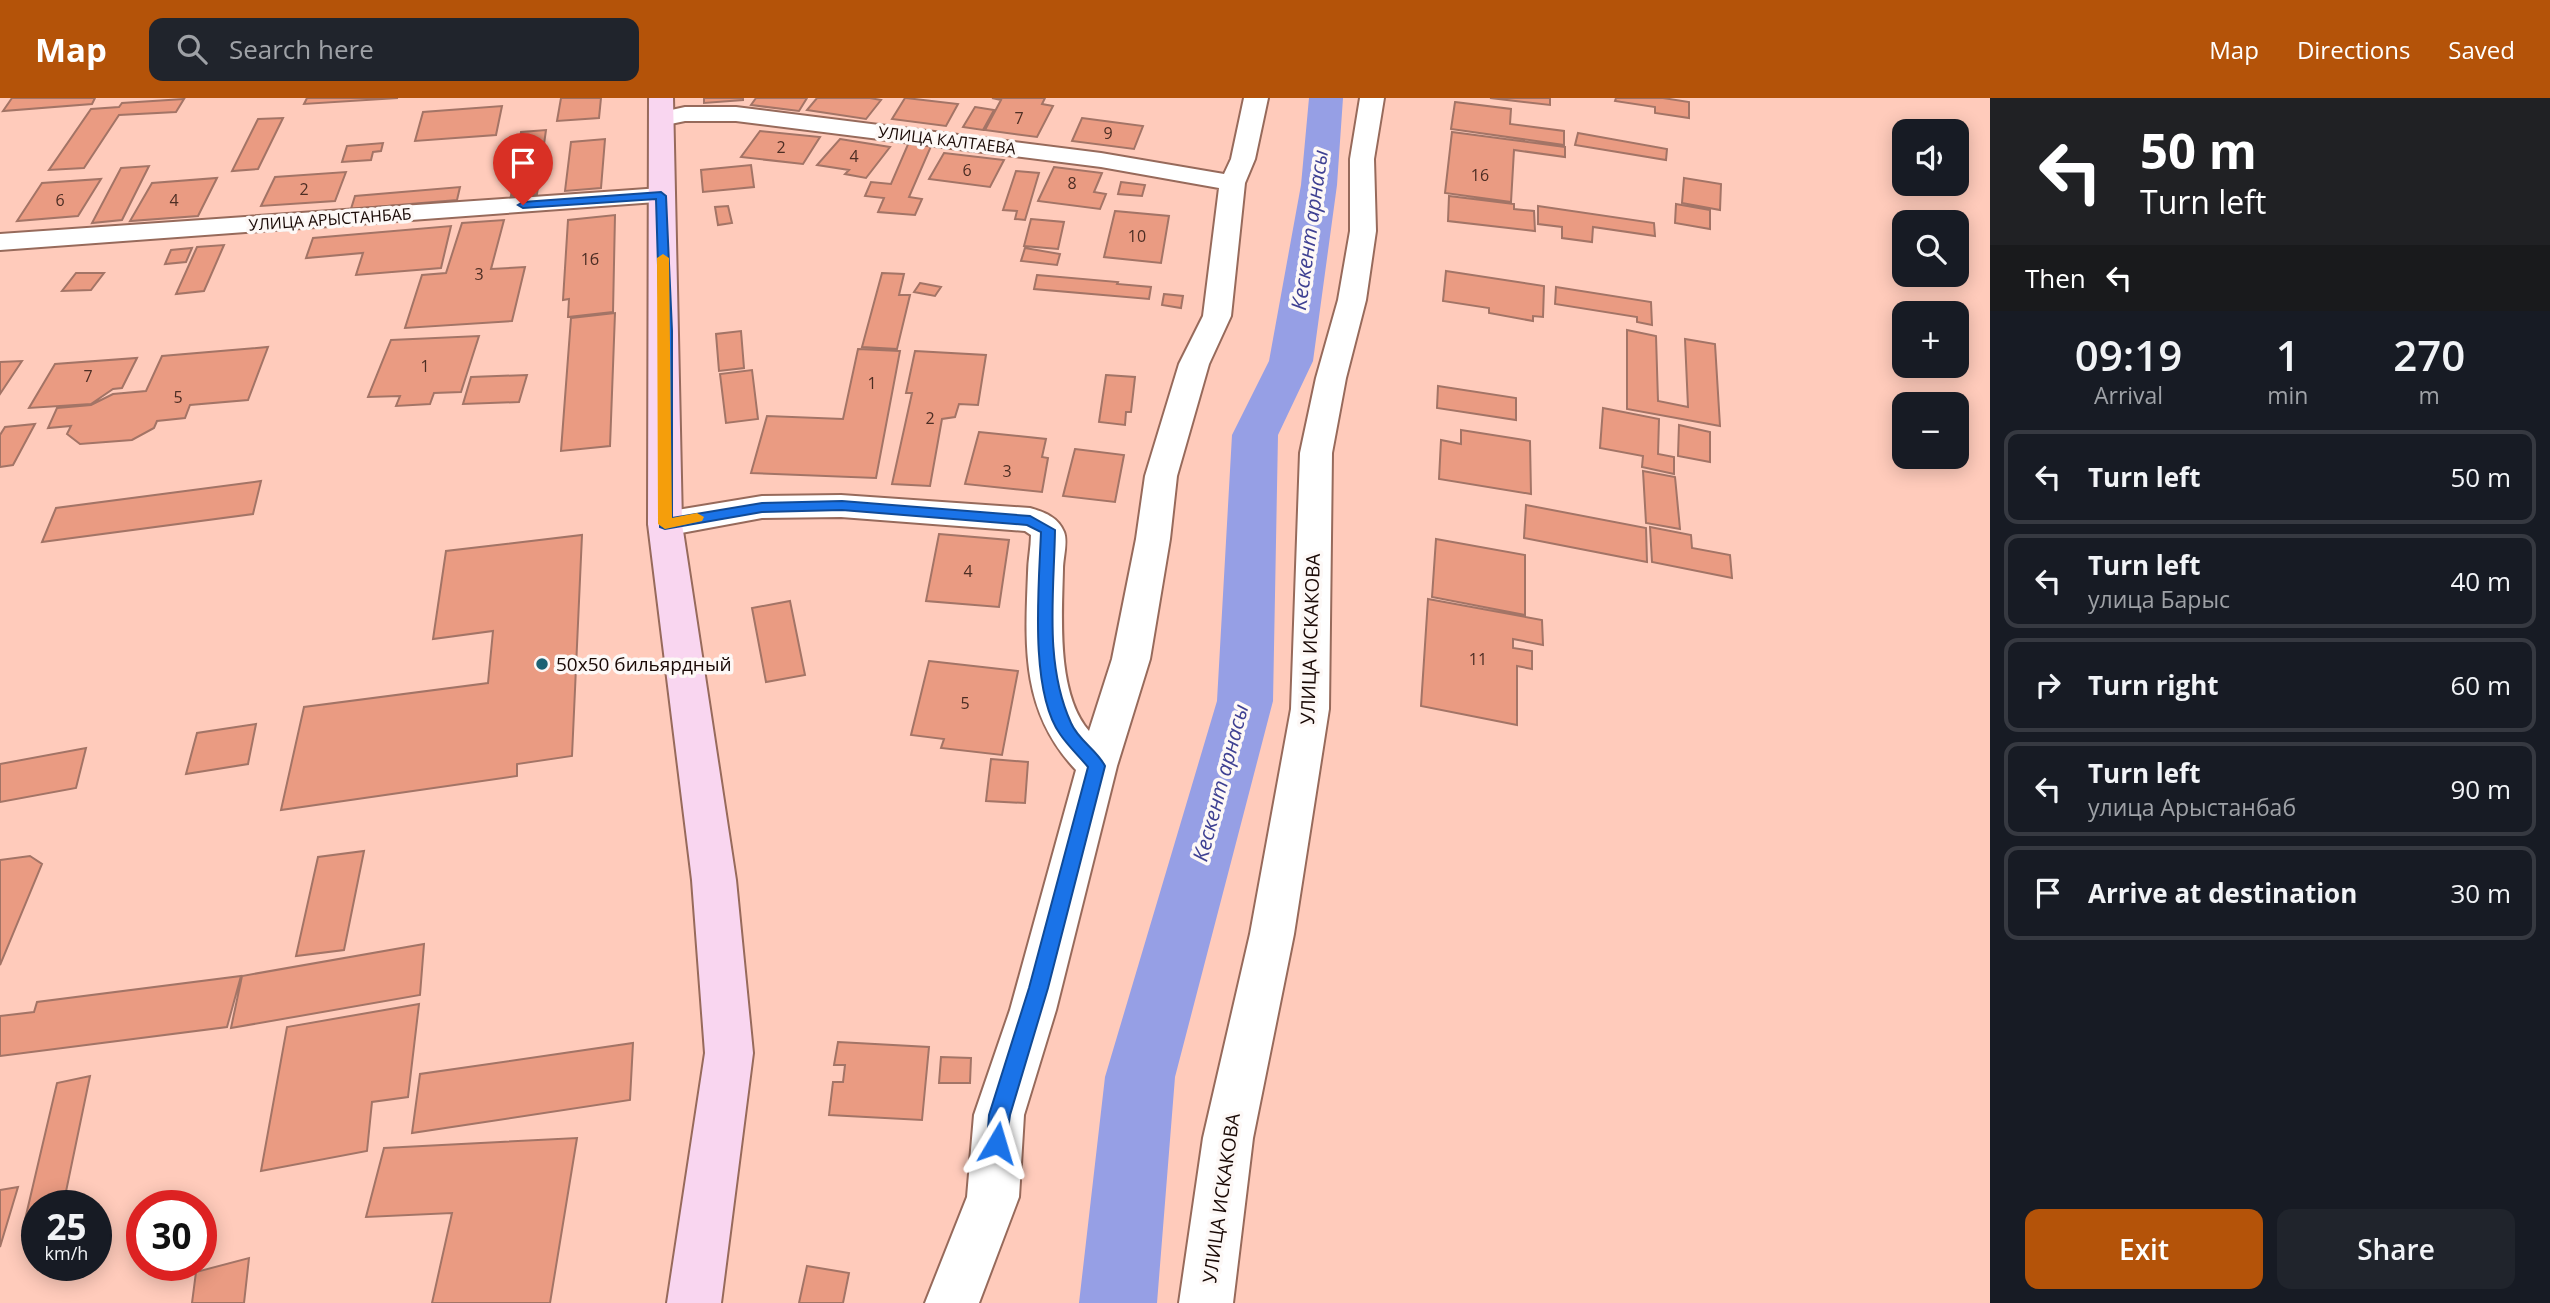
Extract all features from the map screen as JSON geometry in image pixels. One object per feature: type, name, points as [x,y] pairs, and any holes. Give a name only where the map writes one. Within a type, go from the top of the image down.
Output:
[{"type":"main road","points":[[661,109],[666,331],[665,524],[714,880],[729,1053],[694,1303]]},
{"type":"street","points":[[952,1303],[993,1198],[999,1115],[1036,998],[1097,766],[1131,659],[1164,465],[1194,364],[1217,316],[1232,183],[1243,159],[1256,98]]},
{"type":"street","name":"УЛИЦА ИСКАКОВА","points":[[1206,1303],[1228,1138],[1272,934],[1310,709],[1316,453],[1331,378],[1352,300],[1363,231],[1362,159],[1372,98]]},
{"type":"street","name":"УЛИЦА КАЛТАЕВА","points":[[661,109],[685,114],[736,114],[1101,160],[1232,183]]},
{"type":"street","name":"УЛИЦА АРЫСТАНБАБ","points":[[0,242],[661,196]]},
{"type":"street","points":[[665,524],[762,507],[842,506],[1030,520],[1048,530],[1050,539],[1046,552],[1046,646],[1051,691],[1065,729],[1097,766]]},
{"type":"building","points":[[12,98],[95,98],[92,104],[3,111]]},
{"type":"building","points":[[307,98],[398,98],[304,104]]},
{"type":"building","points":[[561,98],[601,98],[599,118],[557,121]]},
{"type":"building","points":[[704,98],[743,98],[743,100],[704,103]]},
{"type":"building","points":[[756,98],[807,98],[799,111],[751,105]]},
{"type":"building","points":[[817,98],[881,100],[866,119],[807,110]]},
{"type":"building","points":[[905,98],[958,104],[946,126],[892,119]]},
{"type":"building","points":[[992,98],[1045,98],[1042,104],[1053,106],[1037,137],[985,130],[1001,100]]},
{"type":"building","points":[[1490,98],[1550,98],[1550,105]]},
{"type":"building","points":[[1616,98],[1663,98],[1689,102],[1689,118],[1655,113],[1655,107],[1615,101]]},
{"type":"building","points":[[184,99],[176,112],[119,115],[84,168],[49,170],[91,109],[119,107],[122,103]]},
{"type":"building","points":[[1455,102],[1511,109],[1510,124],[1564,131],[1564,145],[1451,129]]},
{"type":"building","points":[[502,106],[496,135],[415,141],[423,112]]},
{"type":"building","points":[[975,107],[994,110],[983,130],[963,127]]},
{"type":"building","points":[[283,118],[258,169],[232,171],[258,119]]},
{"type":"building","points":[[1082,118],[1143,126],[1134,149],[1072,141]]},
{"type":"building","points":[[546,130],[537,194],[511,196],[521,132]]},
{"type":"building","points":[[760,131],[820,137],[803,164],[741,157]]},
{"type":"building","points":[[1452,132],[1565,147],[1565,157],[1514,150],[1511,202],[1445,193]]},
{"type":"building","points":[[1578,133],[1667,149],[1666,160],[1575,145]]},
{"type":"building","points":[[605,139],[601,188],[565,191],[571,142]]},
{"type":"building","points":[[840,139],[890,147],[866,178],[845,174],[849,170],[817,165]]},
{"type":"building","points":[[909,142],[932,144],[909,197],[922,199],[915,215],[878,212],[884,198],[865,196],[871,182],[891,184]]},
{"type":"building","points":[[383,143],[381,151],[373,152],[371,160],[342,162],[347,146]]},
{"type":"building","points":[[944,153],[1004,160],[990,187],[929,179]]},
{"type":"building","points":[[751,165],[754,187],[703,192],[701,170]]},
{"type":"building","points":[[149,166],[122,220],[92,223],[121,168]]},
{"type":"building","points":[[1054,167],[1102,173],[1094,192],[1106,194],[1100,209],[1038,201]]},
{"type":"building","points":[[1016,171],[1039,173],[1025,220],[1015,219],[1017,211],[1003,210]]},
{"type":"building","points":[[346,172],[335,201],[261,206],[275,177]]},
{"type":"building","points":[[217,178],[198,216],[130,221],[152,183]]},
{"type":"building","points":[[1684,178],[1721,184],[1720,210],[1682,203]]},
{"type":"building","points":[[101,179],[78,216],[17,221],[42,183]]},
{"type":"building","points":[[1121,182],[1145,185],[1142,196],[1118,194]]},
{"type":"building","points":[[460,187],[457,200],[351,209],[355,196]]},
{"type":"building","points":[[1449,196],[1514,204],[1514,209],[1534,211],[1535,231],[1448,221]]},
{"type":"building","points":[[1676,204],[1710,210],[1710,229],[1675,223]]},
{"type":"building","points":[[728,206],[732,223],[718,225],[715,207]]},
{"type":"building","points":[[1538,206],[1654,223],[1655,236],[1593,227],[1592,242],[1562,238],[1562,227],[1538,224]]},
{"type":"building","points":[[1115,211],[1169,216],[1161,263],[1104,257]]},
{"type":"building","points":[[615,215],[613,312],[568,317],[569,299],[563,300],[568,220]]},
{"type":"building","points":[[1031,219],[1064,222],[1058,249],[1024,246]]},
{"type":"building","points":[[504,220],[491,269],[525,267],[512,321],[405,328],[422,275],[446,273],[462,223]]},
{"type":"building","points":[[451,226],[441,268],[356,275],[363,253],[306,258],[313,238]]},
{"type":"building","points":[[224,245],[204,291],[176,294],[197,247]]},
{"type":"building","points":[[192,248],[186,262],[165,264],[171,250]]},
{"type":"building","points":[[1025,248],[1060,254],[1057,265],[1021,261]]},
{"type":"building","points":[[1446,271],[1544,286],[1543,317],[1533,316],[1533,321],[1489,313],[1489,308],[1443,301]]},
{"type":"building","points":[[76,273],[104,273],[91,290],[62,291]]},
{"type":"building","points":[[882,273],[904,274],[899,295],[910,295],[897,349],[862,347]]},
{"type":"building","points":[[1037,275],[1151,287],[1149,299],[1034,289]]},
{"type":"building","points":[[920,283],[941,287],[935,296],[914,292]]},
{"type":"building","points":[[1556,287],[1651,302],[1652,325],[1637,322],[1637,317],[1555,304]]},
{"type":"building","points":[[1164,294],[1183,296],[1181,308],[1162,305]]},
{"type":"building","points":[[615,313],[610,446],[561,451],[571,318]]},
{"type":"building","points":[[1627,330],[1656,336],[1658,401],[1688,407],[1685,339],[1715,344],[1720,426],[1627,409]]},
{"type":"building","points":[[741,331],[744,368],[719,371],[716,334]]},
{"type":"building","points":[[479,336],[461,392],[434,393],[430,404],[396,406],[400,396],[368,397],[391,340]]},
{"type":"building","points":[[268,347],[248,400],[190,405],[185,418],[157,421],[154,428],[132,440],[80,444],[67,434],[71,426],[48,428],[57,408],[91,405],[113,394],[146,391],[162,356]]},
{"type":"building","points":[[858,349],[900,351],[876,478],[751,473],[767,416],[843,419]]},
{"type":"building","points":[[915,351],[986,355],[978,405],[959,404],[955,417],[942,419],[930,486],[892,484],[912,393],[906,393]]},
{"type":"building","points":[[137,358],[122,388],[113,389],[91,404],[29,408],[55,364]]},
{"type":"building","points":[[22,361],[0,394],[0,362]]},
{"type":"building","points":[[752,370],[758,419],[726,423],[720,374]]},
{"type":"building","points":[[527,375],[519,402],[463,404],[471,377]]},
{"type":"building","points":[[1106,375],[1135,377],[1131,412],[1126,412],[1125,425],[1099,422]]},
{"type":"building","points":[[1438,386],[1516,398],[1516,420],[1437,408]]},
{"type":"building","points":[[1603,408],[1659,419],[1658,454],[1674,457],[1674,474],[1642,467],[1643,456],[1600,448]]},
{"type":"building","points":[[35,424],[13,465],[0,467],[0,435],[5,427]]},
{"type":"building","points":[[1679,425],[1710,432],[1710,462],[1678,456]]},
{"type":"building","points":[[1461,430],[1530,441],[1531,494],[1439,479],[1441,440],[1461,444]]},
{"type":"building","points":[[979,432],[1046,439],[1042,457],[1048,458],[1042,492],[965,484]]},
{"type":"building","points":[[1075,449],[1124,455],[1115,502],[1063,496]]},
{"type":"building","points":[[1643,471],[1675,477],[1680,529],[1646,523]]},
{"type":"building","points":[[261,481],[253,514],[42,542],[56,508]]},
{"type":"building","points":[[1526,505],[1646,528],[1647,562],[1524,538]]},
{"type":"building","points":[[1650,527],[1691,535],[1692,548],[1730,555],[1732,578],[1652,562]]},
{"type":"building","points":[[939,534],[1009,540],[999,607],[926,601]]},
{"type":"building","points":[[582,535],[572,756],[517,764],[517,776],[281,810],[304,707],[488,683],[493,631],[433,639],[446,551]]},
{"type":"building","points":[[1436,539],[1525,555],[1525,615],[1432,597]]},
{"type":"building","points":[[1428,599],[1542,620],[1543,645],[1513,639],[1513,648],[1532,651],[1532,669],[1517,666],[1517,725],[1421,706]]},
{"type":"building","points":[[790,601],[805,675],[766,682],[752,608]]},
{"type":"building","points":[[929,661],[1018,671],[1002,755],[941,748],[944,739],[911,735]]},
{"type":"building","points":[[256,724],[248,764],[186,774],[197,733]]},
{"type":"building","points":[[86,748],[76,788],[0,802],[0,764]]},
{"type":"building","points":[[991,759],[1028,762],[1025,803],[986,801]]},
{"type":"building","points":[[364,851],[344,950],[296,956],[318,857]]},
{"type":"building","points":[[30,856],[42,864],[0,965],[0,860]]},
{"type":"building","points":[[424,944],[420,995],[231,1028],[242,976]]},
{"type":"building","points":[[241,976],[227,1027],[0,1056],[0,1016],[34,1012],[37,1002]]},
{"type":"building","points":[[419,1004],[408,1097],[372,1102],[367,1151],[261,1171],[287,1027]]},
{"type":"building","points":[[838,1042],[929,1047],[922,1120],[829,1115],[833,1082],[843,1082],[845,1065],[834,1065]]},
{"type":"building","points":[[633,1043],[630,1100],[412,1133],[420,1074]]},
{"type":"building","points":[[941,1057],[971,1058],[970,1083],[939,1083]]},
{"type":"building","points":[[90,1076],[66,1190],[32,1190],[57,1083]]},
{"type":"building","points":[[577,1138],[550,1303],[432,1303],[452,1213],[366,1217],[384,1148]]},
{"type":"building","points":[[18,1187],[0,1247],[0,1190]]},
{"type":"building","points":[[249,1258],[244,1303],[192,1303],[195,1281],[217,1281],[217,1266]]},
{"type":"building","points":[[807,1266],[849,1273],[843,1303],[799,1303]]},
{"type":"waterway","name":"Кескент арнасы","points":[[1118,1303],[1140,1077],[1245,701],[1255,435],[1291,361],[1319,185],[1326,98]]},
{"type":"slow traffic","points":[[663,258],[666,331],[665,524],[697,517]]},
{"type":"place","name":"50х50 бильярдный","points":[[542,664]]},
{"type":"route","points":[[523,205],[661,196],[666,331],[665,524],[762,507],[842,506],[1030,520],[1048,530],[1050,539],[1046,552],[1046,646],[1051,691],[1065,729],[1097,766],[1039,988],[999,1115],[997,1143]]}]
